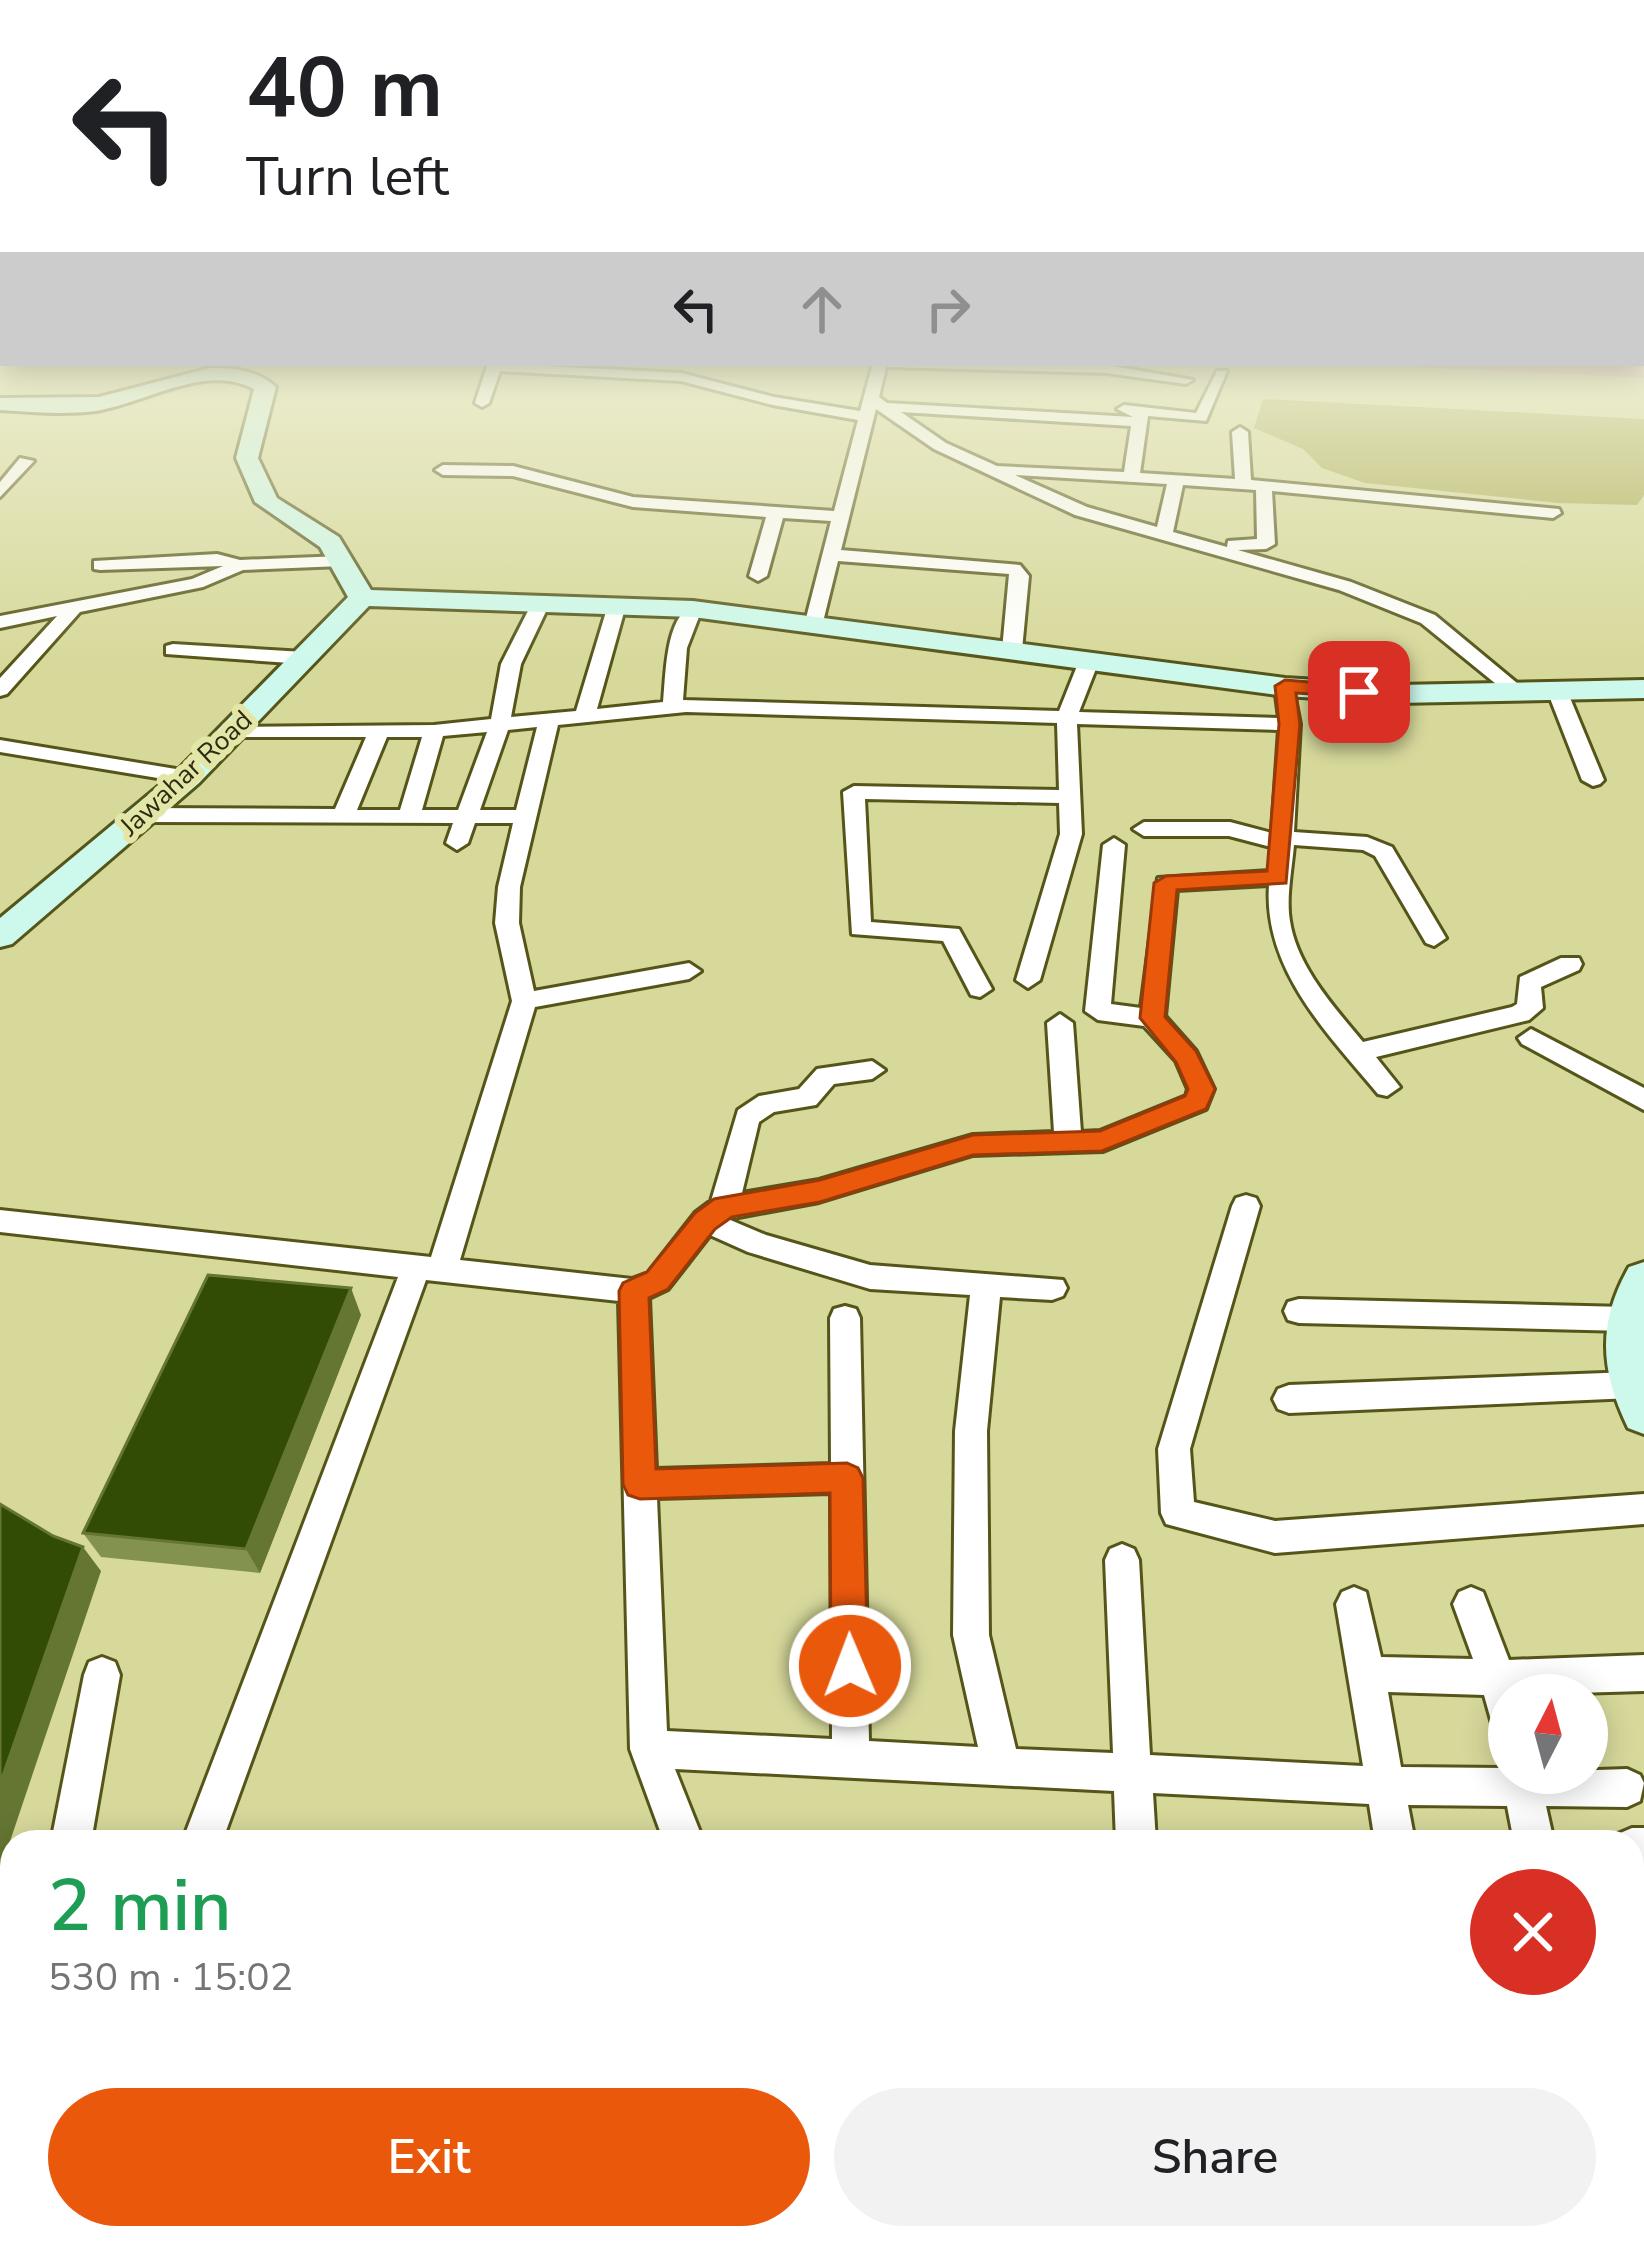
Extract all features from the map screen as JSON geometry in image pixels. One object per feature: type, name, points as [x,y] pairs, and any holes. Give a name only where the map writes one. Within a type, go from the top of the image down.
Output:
[{"type":"street","points":[[249,451],[247,458],[267,502],[330,542],[362,598],[693,609],[1285,686],[1396,694],[1644,689]]},
{"type":"street","points":[[814,622],[861,451]]},
{"type":"street","points":[[950,451],[1081,511],[1345,586],[1428,619],[1519,693]]},
{"type":"street","points":[[1131,477],[1135,451]]},
{"type":"street","points":[[1241,451],[1243,484]]},
{"type":"street","points":[[0,492],[26,461]]},
{"type":"street","points":[[986,469],[1243,484],[1553,513]]},
{"type":"street","points":[[443,470],[513,471],[633,502],[842,517]]},
{"type":"street","points":[[1081,511],[1099,474]]},
{"type":"street","points":[[1164,536],[1176,480]]},
{"type":"street","points":[[1216,547],[1264,547],[1264,486]]},
{"type":"street","points":[[758,576],[776,512]]},
{"type":"street","points":[[832,555],[1014,569],[1019,576],[1012,650]]},
{"type":"street","points":[[100,565],[217,559],[240,565],[342,561]]},
{"type":"street","points":[[0,622],[70,612],[197,583],[240,565]]},
{"type":"street","name":"Jawahar Road","points":[[0,936],[188,777],[362,598]]},
{"type":"street","points":[[457,843],[500,724],[511,664],[541,603]]},
{"type":"street","points":[[585,716],[617,605]]},
{"type":"street","points":[[673,707],[678,648],[693,609]]},
{"type":"street","points":[[0,690],[70,612]]},
{"type":"street","points":[[173,650],[304,658]]},
{"type":"street","points":[[1028,980],[1071,834],[1067,716],[1089,661]]},
{"type":"street","points":[[1285,686],[1290,724],[1277,920],[1285,950],[1301,980],[1387,1087]]},
{"type":"street","points":[[1558,693],[1593,780]]},
{"type":"street","points":[[235,730],[434,731],[673,707],[1290,724]]},
{"type":"street","points":[[207,1830],[429,1269],[524,1001],[507,923],[508,887],[549,719]]},
{"type":"street","points":[[343,817],[380,731]]},
{"type":"street","points":[[409,817],[434,731]]},
{"type":"street","points":[[0,746],[188,777]]},
{"type":"street","points":[[980,989],[951,934],[860,929],[854,792],[1070,796]]},
{"type":"street","points":[[145,815],[522,817]]},
{"type":"street","points":[[1144,829],[1230,829],[1283,840],[1367,844],[1384,851],[1434,938]]},
{"type":"street","points":[[715,1214],[820,1191],[973,1145],[1102,1141],[1197,1102],[1201,1089],[1187,1058],[1152,1018],[1098,1011],[1114,845]]},
{"type":"street","points":[[1152,1018],[1166,883],[1278,878]]},
{"type":"street","points":[[1359,1052],[1520,1014],[1530,1008],[1528,983],[1570,964]]},
{"type":"street","points":[[524,1001],[689,970]]},
{"type":"street","points":[[1060,1023],[1068,1143]]},
{"type":"street","points":[[1531,1038],[1644,1100]]},
{"type":"street","points":[[0,1221],[634,1291],[658,1281],[715,1214],[747,1118],[755,1108],[807,1098],[826,1076],[872,1070]]},
{"type":"street","points":[[1246,1206],[1174,1448],[1178,1513],[1275,1537],[1644,1509]]},
{"type":"street","points":[[715,1214],[758,1244],[870,1277],[1052,1288]]},
{"type":"street","points":[[986,1284],[971,1431],[971,1634],[1001,1767]]},
{"type":"street","points":[[634,1291],[649,1749],[679,1830]]},
{"type":"street","points":[[1289,1400],[1638,1400],[1624,1348],[1635,1299],[1299,1310]]},
{"type":"street","points":[[844,1318],[851,1759]]},
{"type":"street","points":[[640,1484],[847,1478]]},
{"type":"street","points":[[1122,1560],[1135,1830]]},
{"type":"street","points":[[1354,1604],[1393,1830]]},
{"type":"street","points":[[1471,1604],[1497,1674]]},
{"type":"street","points":[[1608,1674],[1644,1673]]},
{"type":"street","points":[[1366,1674],[1488,1678]]},
{"type":"street","points":[[73,1830],[102,1675]]},
{"type":"street","points":[[649,1749],[1385,1786],[1488,1781]]},
{"type":"street","points":[[1608,1787],[1627,1788]]},
{"type":"street","points":[[1524,1794],[1531,1830]]},
{"type":"shaded area","points":[[1305,451],[1644,451],[1644,495],[1637,505],[1559,503],[1365,483],[1322,468]]},
{"type":"building","points":[[208,1275],[351,1288],[246,1549],[83,1533]]},
{"type":"building","points":[[0,1504],[53,1536],[83,1547],[0,1784]]},
{"type":"route","points":[[850,1666],[847,1478],[640,1484],[634,1291],[658,1281],[705,1221],[724,1207],[820,1191],[973,1145],[1102,1141],[1197,1102],[1201,1089],[1187,1058],[1152,1018],[1166,883],[1278,878],[1290,724],[1285,686],[1359,692]]}]
